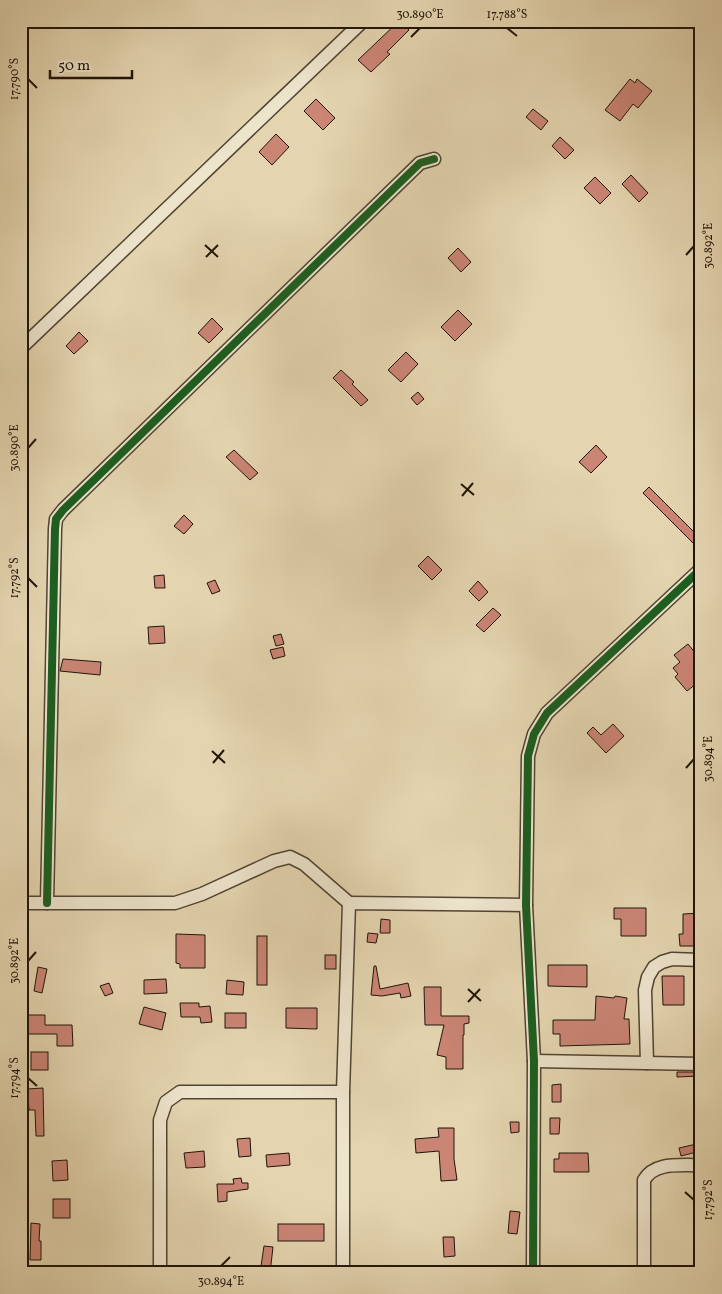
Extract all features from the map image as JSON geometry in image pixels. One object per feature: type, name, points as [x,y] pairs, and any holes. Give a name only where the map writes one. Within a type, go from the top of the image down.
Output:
[{"type":"street","points":[[21,348],[363,21]]},
{"type":"street","points":[[47,903],[54,539],[56,519],[63,510],[420,163],[434,159]]},
{"type":"street","points":[[533,1273],[534,1061],[526,905],[528,756],[534,734],[547,713],[701,568]]},
{"type":"street","points":[[21,903],[175,902],[202,894],[274,861],[290,857],[304,864],[349,903],[526,905]]},
{"type":"street","points":[[343,1273],[344,1092],[349,903]]},
{"type":"street","points":[[647,1063],[645,990],[648,977],[654,967],[662,962],[672,959],[701,960]]},
{"type":"street","points":[[534,1061],[701,1064]]},
{"type":"street","points":[[160,1273],[160,1120],[166,1102],[180,1092],[344,1092]]},
{"type":"street","points":[[644,1273],[644,1180],[653,1170],[662,1167],[701,1165]]},
{"type":"building","points":[[399,21],[409,30],[387,52],[390,54],[371,72],[358,60]]},
{"type":"building","points":[[630,79],[635,83],[637,79],[652,91],[638,108],[633,104],[620,121],[605,110]]},
{"type":"building","points":[[316,99],[335,118],[323,130],[304,111]]},
{"type":"building","points":[[533,109],[548,121],[541,130],[526,117]]},
{"type":"building","points":[[276,134],[289,147],[272,165],[259,152]]},
{"type":"building","points":[[560,137],[574,150],[565,159],[552,146]]},
{"type":"building","points":[[631,175],[648,193],[639,202],[622,184]]},
{"type":"building","points":[[595,177],[611,193],[600,204],[584,188]]},
{"type":"building","points":[[458,248],[471,262],[461,272],[448,258]]},
{"type":"building","points":[[458,310],[472,324],[455,341],[441,327]]},
{"type":"building","points":[[212,318],[223,329],[209,343],[198,333]]},
{"type":"building","points":[[79,332],[88,341],[74,354],[66,346]]},
{"type":"building","points":[[406,352],[418,364],[401,382],[388,370]]},
{"type":"building","points":[[341,370],[354,382],[352,384],[368,400],[361,406],[333,378]]},
{"type":"building","points":[[418,392],[424,399],[417,405],[411,398]]},
{"type":"building","points":[[596,445],[607,457],[591,473],[579,462]]},
{"type":"building","points":[[234,450],[258,473],[250,480],[226,457]]},
{"type":"building","points":[[649,487],[701,539],[701,551],[643,493]]},
{"type":"building","points":[[184,515],[193,524],[184,534],[174,526]]},
{"type":"building","points":[[428,556],[442,570],[432,580],[418,566]]},
{"type":"building","points":[[164,575],[165,588],[155,588],[154,576]]},
{"type":"building","points":[[215,580],[220,591],[212,594],[207,583]]},
{"type":"building","points":[[478,581],[488,592],[479,601],[469,591]]},
{"type":"building","points":[[493,608],[501,615],[484,632],[476,625]]},
{"type":"building","points":[[164,626],[165,643],[149,644],[148,627]]},
{"type":"building","points":[[281,634],[284,644],[276,646],[273,636]]},
{"type":"building","points":[[688,644],[701,660],[701,680],[687,691],[675,677],[678,674],[673,668],[680,662],[674,655]]},
{"type":"building","points":[[283,647],[285,656],[273,659],[270,650]]},
{"type":"building","points":[[63,659],[101,662],[100,675],[60,671]]},
{"type":"building","points":[[613,724],[624,736],[606,753],[587,733],[593,727],[601,735]]},
{"type":"building","points":[[614,908],[646,908],[646,936],[621,936],[621,919],[614,919]]},
{"type":"building","points":[[701,913],[701,946],[680,946],[679,934],[683,934],[683,914]]},
{"type":"building","points":[[381,919],[390,920],[390,933],[380,933]]},
{"type":"building","points":[[368,933],[378,934],[376,943],[367,942]]},
{"type":"building","points":[[176,934],[205,935],[205,968],[180,968],[180,964],[176,963]]},
{"type":"building","points":[[257,936],[267,936],[267,985],[257,985]]},
{"type":"building","points":[[325,955],[336,955],[336,969],[325,969]]},
{"type":"building","points":[[548,965],[587,965],[587,987],[548,986]]},
{"type":"building","points":[[374,966],[376,966],[380,989],[408,983],[411,996],[401,998],[400,993],[382,996],[371,995]]},
{"type":"building","points":[[38,967],[47,969],[42,993],[34,991]]},
{"type":"building","points":[[662,976],[684,976],[684,1005],[663,1005]]},
{"type":"building","points":[[166,979],[167,993],[144,994],[144,980]]},
{"type":"building","points":[[227,980],[244,982],[243,995],[226,994]]},
{"type":"building","points":[[109,983],[113,993],[105,996],[100,986]]},
{"type":"building","points":[[424,987],[441,987],[441,1016],[469,1016],[469,1023],[464,1024],[463,1069],[446,1069],[446,1057],[437,1055],[444,1025],[425,1025]]},
{"type":"building","points":[[596,996],[627,998],[624,1019],[629,1019],[630,1044],[560,1046],[560,1034],[553,1034],[553,1020],[595,1020]]},
{"type":"building","points":[[180,1003],[199,1003],[199,1007],[210,1006],[212,1022],[201,1023],[200,1017],[181,1017]]},
{"type":"building","points":[[144,1007],[166,1013],[162,1030],[139,1024]]},
{"type":"building","points":[[286,1008],[317,1008],[317,1029],[286,1028]]},
{"type":"building","points":[[225,1013],[246,1013],[246,1028],[225,1028]]},
{"type":"building","points":[[27,1015],[45,1015],[45,1025],[72,1025],[73,1046],[57,1046],[57,1034],[27,1034]]},
{"type":"building","points":[[31,1052],[48,1052],[48,1070],[31,1070]]},
{"type":"building","points":[[677,1072],[701,1072],[701,1076],[677,1077]]},
{"type":"building","points":[[561,1084],[561,1102],[552,1102],[552,1085]]},
{"type":"building","points":[[43,1088],[44,1136],[36,1136],[35,1110],[29,1110],[27,1089]]},
{"type":"building","points":[[550,1118],[560,1118],[559,1134],[550,1134]]},
{"type":"building","points":[[510,1122],[519,1122],[519,1132],[511,1133]]},
{"type":"building","points":[[438,1128],[454,1128],[454,1159],[457,1180],[441,1181],[439,1151],[416,1153],[415,1139],[439,1137]]},
{"type":"building","points":[[250,1138],[251,1156],[239,1157],[237,1139]]},
{"type":"building","points":[[701,1143],[701,1151],[681,1156],[679,1148]]},
{"type":"building","points":[[204,1151],[205,1167],[186,1168],[184,1153]]},
{"type":"building","points":[[289,1153],[290,1165],[267,1167],[266,1155]]},
{"type":"building","points":[[559,1153],[588,1153],[589,1172],[554,1172],[554,1159],[559,1159]]},
{"type":"building","points":[[67,1160],[68,1180],[53,1181],[52,1161]]},
{"type":"building","points":[[241,1178],[242,1183],[248,1183],[248,1189],[227,1192],[227,1201],[218,1202],[217,1184],[234,1184],[233,1179]]},
{"type":"building","points":[[53,1199],[70,1199],[70,1218],[53,1218]]},
{"type":"building","points":[[510,1211],[520,1212],[517,1234],[508,1233]]},
{"type":"building","points":[[31,1223],[40,1224],[41,1260],[30,1260]]},
{"type":"building","points":[[278,1224],[324,1224],[324,1241],[278,1241]]},
{"type":"building","points":[[443,1237],[454,1237],[455,1256],[444,1257]]},
{"type":"building","points":[[264,1246],[273,1247],[270,1273],[260,1273]]},
{"type":"cycle path","points":[[47,903],[56,519],[63,510],[420,163],[434,159]]},
{"type":"cycle path","points":[[533,1273],[534,1061],[526,905],[528,756],[534,734],[547,713],[701,569]]}]
